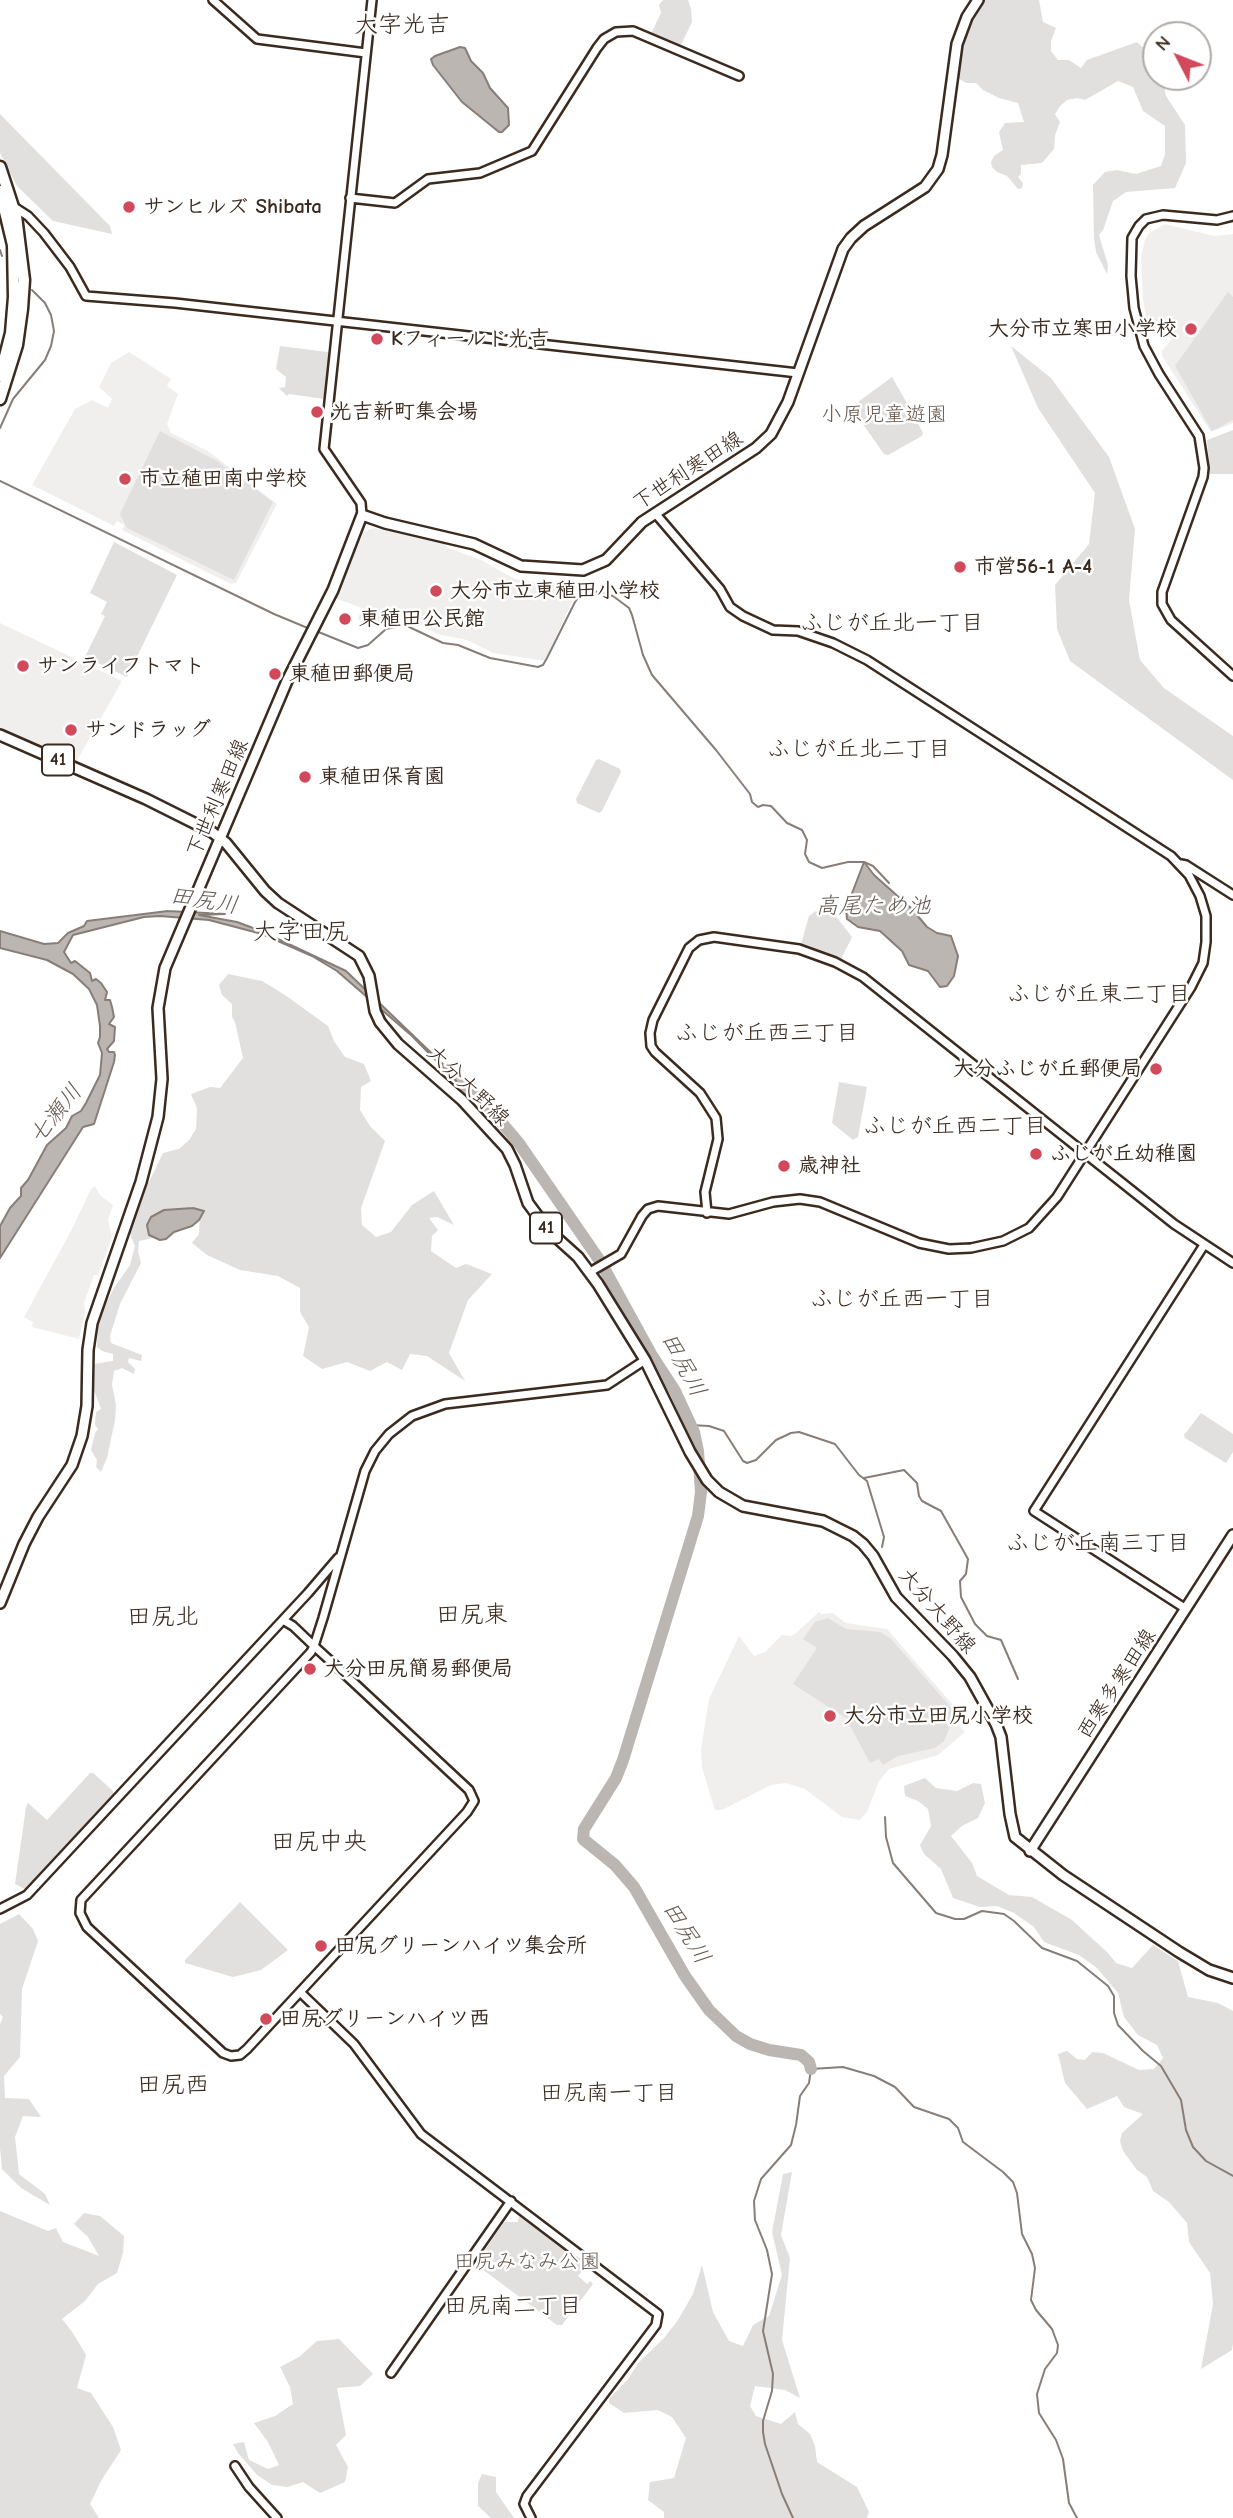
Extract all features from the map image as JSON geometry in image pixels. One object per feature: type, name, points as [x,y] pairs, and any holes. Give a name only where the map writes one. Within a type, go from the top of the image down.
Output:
[{"type":"highway","points":[[0,167],[14,207],[22,255],[22,309],[13,360],[0,399]]},
{"type":"highway","points":[[0,376],[11,333],[15,297],[13,245],[2,196]]},
{"type":"main road","name":"下世利寒田線","points":[[0,1603],[25,1542],[72,1465],[82,1436],[87,1406],[88,1350],[92,1322],[138,1190],[155,1132],[161,1094],[159,993],[168,961],[287,681],[333,590],[362,515],[474,544],[521,566],[577,571],[593,568],[606,560],[636,526],[764,441],[784,411],[837,262],[851,237],[922,189],[938,169],[957,44],[967,18],[978,0]]},
{"type":"main road","name":"大分大野線","points":[[0,735],[146,799],[221,838],[278,904],[359,956],[368,972],[378,1018],[390,1035],[462,1100],[507,1149],[515,1165],[525,1199],[532,1210],[548,1230],[594,1270],[645,1360],[699,1469],[708,1480],[719,1492],[736,1503],[823,1521],[853,1536],[868,1549],[896,1597],[953,1656],[980,1693],[1001,1737],[1015,1837],[1063,1875],[1179,1952],[1209,1969],[1233,1978]]},
{"type":"main road","name":"西寒多寒田線","points":[[1030,1851],[1233,1535]]},
{"type":"street","points":[[214,0],[257,39],[366,53]]},
{"type":"street","points":[[362,515],[360,503],[324,449],[372,0]]},
{"type":"street","points":[[351,198],[394,203],[428,179],[480,173],[532,151],[597,48],[604,39],[616,32],[633,31],[739,76]]},
{"type":"street","points":[[2,196],[28,216],[44,233],[70,267],[86,296],[338,321],[798,373]]},
{"type":"street","points":[[1233,216],[1208,220],[1163,215],[1146,219],[1132,238],[1130,276],[1134,308],[1144,346],[1199,436],[1204,468],[1162,592],[1163,609],[1171,620],[1233,676]]},
{"type":"street","points":[[594,1270],[623,1251],[640,1220],[650,1208],[660,1206],[729,1214],[773,1202],[800,1199],[820,1202],[919,1244],[936,1248],[971,1248],[1003,1241],[1029,1227],[1056,1197],[1191,987],[1203,962],[1206,934],[1205,910],[1194,882],[1180,864],[1158,846],[867,660],[833,643],[798,631],[773,629],[743,616],[730,607],[720,589],[655,513]]},
{"type":"street","points":[[1180,864],[1186,865],[1233,895]]},
{"type":"street","points":[[707,1213],[705,1192],[718,1139],[716,1118],[700,1093],[655,1052],[651,1046],[650,1033],[653,1020],[684,957],[694,944],[707,937],[799,949],[819,954],[852,971],[1174,1224],[1233,1263]]},
{"type":"street","points":[[1186,1609],[1034,1511],[1205,1245]]},
{"type":"street","points":[[283,1620],[314,1646],[468,1790],[474,1799],[467,1812],[244,2052],[235,2056],[226,2055],[87,1927],[81,1916],[80,1905],[92,1886],[314,1646],[369,1461],[385,1438],[408,1418],[445,1404],[607,1385],[645,1360]]},
{"type":"street","points":[[0,1909],[27,1895],[331,1568],[343,1549]]},
{"type":"street","points":[[300,1992],[354,2043],[421,2134],[654,2309],[659,2318],[527,2496],[524,2504],[530,2518]]},
{"type":"street","points":[[391,2372],[511,2202]]},
{"type":"street","points":[[235,2466],[249,2487],[277,2518]]},
{"type":"shaded area","name":"大分市立寒田小学校","points":[[1165,224],[1214,236],[1233,234],[1233,423],[1211,432],[1162,356],[1162,351],[1172,339],[1164,334],[1154,336],[1147,324],[1141,257],[1149,233]]},
{"type":"shaded area","points":[[129,352],[171,379],[167,386],[178,394],[167,424],[171,433],[208,451],[277,504],[236,583],[231,584],[122,530],[124,525],[117,521],[114,526],[32,485],[75,409],[92,400],[108,408],[112,399],[99,387],[111,363]]},
{"type":"shaded area","name":"大分市立東稙田小学校","points":[[374,528],[446,544],[446,547],[481,560],[515,579],[561,587],[576,593],[545,661],[493,653],[467,640],[437,634],[409,619],[388,618],[375,627],[358,619],[362,608],[335,598],[364,532]]},
{"type":"shaded area","points":[[0,623],[122,681],[75,764],[0,733]]},
{"type":"shaded area","points":[[95,1186],[100,1195],[113,1205],[108,1220],[112,1237],[84,1303],[85,1313],[79,1339],[32,1327],[33,1322],[24,1317]]},
{"type":"shaded area","name":"大分市立田尻小学校","points":[[819,1612],[833,1613],[846,1623],[887,1629],[959,1712],[953,1717],[965,1732],[938,1755],[889,1769],[879,1781],[867,1812],[860,1820],[842,1817],[805,1789],[786,1783],[771,1785],[722,1810],[715,1810],[702,1768],[701,1749],[709,1699],[739,1636],[754,1656],[765,1652],[782,1635],[791,1636],[796,1633]]},
{"type":"green space","points":[[663,0],[688,0],[691,9],[692,22],[677,53],[648,40],[661,13],[659,5]]},
{"type":"green space","points":[[982,0],[1039,0],[1043,22],[1056,28],[1051,41],[1051,51],[1058,60],[1069,60],[1081,68],[1087,60],[1137,42],[1142,46],[1142,91],[1165,91],[1185,125],[1186,163],[1175,188],[1126,192],[1113,201],[1099,235],[1108,265],[1107,274],[1096,252],[1093,185],[1105,172],[1117,170],[1136,174],[1161,166],[1165,154],[1165,126],[1143,111],[1133,87],[1118,81],[1085,100],[1067,100],[1055,114],[1060,122],[1054,149],[1042,163],[1021,165],[1021,174],[1018,177],[1023,183],[1022,188],[1018,189],[1007,176],[992,167],[991,162],[994,156],[1003,150],[999,132],[1005,123],[1024,122],[1018,103],[999,98],[976,83],[966,83],[956,77],[955,57],[966,24]]},
{"type":"green space","points":[[0,114],[110,226],[112,234],[53,221],[17,186],[0,153]]},
{"type":"green space","points":[[1228,292],[1233,297],[1233,420],[1212,431],[1175,366]]},
{"type":"green space","points":[[280,346],[328,352],[331,355],[324,399],[289,394],[287,396],[279,388],[285,387],[286,377],[276,369]]},
{"type":"green space","points":[[1011,346],[1051,378],[1109,457],[1135,529],[1129,600],[1140,660],[1164,688],[1233,736],[1233,780],[1070,661],[1057,629],[1055,585],[1089,544],[1095,493],[1038,408]]},
{"type":"green space","name":"小原児童遊園","points":[[892,377],[908,405],[908,411],[911,410],[923,433],[888,455],[884,454],[853,410],[860,405],[858,402]]},
{"type":"green space","points":[[1233,430],[1233,474],[1210,474],[1207,440]]},
{"type":"green space","points":[[160,431],[217,461],[273,502],[234,580],[127,528],[120,514]]},
{"type":"green space","points":[[114,542],[177,575],[127,677],[85,657],[105,616],[101,614],[107,602],[90,593]]},
{"type":"green space","points":[[599,759],[621,772],[599,813],[577,803],[576,799],[596,760]]},
{"type":"green space","points":[[816,911],[835,915],[852,937],[841,959],[801,944],[809,916]]},
{"type":"green space","points":[[228,974],[262,981],[285,995],[328,1026],[345,1057],[364,1064],[371,1081],[361,1087],[360,1110],[370,1126],[385,1141],[361,1208],[362,1225],[376,1237],[391,1232],[412,1205],[434,1191],[454,1225],[437,1217],[429,1218],[438,1230],[432,1236],[431,1251],[456,1268],[466,1264],[492,1274],[468,1300],[449,1353],[465,1381],[427,1356],[410,1354],[402,1370],[387,1362],[370,1371],[347,1362],[322,1369],[303,1356],[309,1327],[300,1312],[300,1288],[278,1276],[240,1270],[207,1255],[192,1243],[199,1234],[200,1214],[149,1235],[153,1238],[139,1241],[141,1263],[120,1304],[110,1336],[111,1343],[142,1355],[141,1361],[129,1358],[128,1362],[135,1369],[134,1374],[122,1368],[114,1371],[112,1385],[116,1405],[115,1420],[107,1458],[101,1472],[96,1467],[97,1460],[91,1450],[98,1429],[95,1425],[96,1412],[101,1409],[94,1390],[93,1364],[113,1361],[113,1354],[97,1347],[98,1327],[104,1307],[130,1265],[135,1246],[130,1234],[147,1186],[163,1153],[179,1149],[196,1129],[197,1108],[191,1094],[210,1087],[220,1088],[243,1058],[232,1017],[232,1004],[222,995],[219,985]]},
{"type":"green space","points":[[839,1082],[867,1087],[858,1137],[853,1140],[832,1123]]},
{"type":"green space","points":[[1201,1413],[1233,1434],[1233,1452],[1226,1463],[1185,1438],[1184,1435]]},
{"type":"green space","points":[[828,1618],[846,1629],[880,1632],[891,1639],[954,1711],[950,1715],[952,1722],[944,1741],[935,1748],[898,1756],[883,1765],[879,1759],[870,1763],[846,1718],[793,1684],[817,1648],[803,1639],[815,1622]]},
{"type":"green space","points":[[90,1773],[113,1791],[113,1795],[25,1889],[15,1884],[28,1803],[47,1820]]},
{"type":"green space","points":[[925,1778],[936,1788],[957,1791],[973,1783],[981,1784],[985,1803],[978,1818],[962,1826],[951,1836],[972,1863],[977,1876],[1009,1895],[1032,1897],[1072,1920],[1116,1963],[1132,1968],[1153,1945],[1178,1961],[1188,1997],[1218,2003],[1233,2011],[1233,2343],[1232,2350],[1201,2369],[1213,2304],[1210,2273],[1189,2242],[1187,2223],[1169,2202],[1153,2191],[1147,2177],[1137,2170],[1123,2151],[1120,2141],[1122,2133],[1143,2114],[1124,2107],[1117,2096],[1087,2109],[1065,2083],[1058,2054],[1067,2051],[1077,2059],[1085,2060],[1092,2052],[1103,2053],[1139,2070],[1154,2069],[1163,2058],[1157,2045],[1138,2035],[1124,2017],[1118,1993],[1097,1968],[1079,1955],[1044,1942],[1034,1927],[1014,1913],[997,1906],[980,1907],[953,1898],[941,1869],[924,1854],[920,1845],[931,1826],[928,1809],[905,1796],[904,1786]]},
{"type":"green space","points":[[240,1902],[288,1950],[261,1970],[233,1977],[185,1963],[185,1960]]},
{"type":"green space","points":[[19,1914],[33,1929],[38,1941],[22,1989],[20,2057],[4,2076],[5,2098],[29,2099],[41,2117],[23,2116],[15,2137],[19,2174],[45,2194],[50,2205],[21,2188],[2,2169],[0,2024],[3,2017],[0,2014],[0,1924]]},
{"type":"green space","points":[[792,2172],[781,2235],[790,2258],[782,2340],[800,2398],[785,2390],[755,2386],[750,2406],[756,2416],[781,2424],[795,2412],[798,2424],[810,2434],[817,2462],[857,2487],[869,2512],[867,2518],[664,2518],[664,2512],[648,2500],[650,2482],[674,2478],[686,2438],[672,2417],[658,2410],[624,2413],[609,2403],[609,2399],[678,2320],[693,2294],[702,2265],[713,2312],[729,2341],[743,2346],[753,2325],[769,2316],[782,2275],[772,2232],[783,2174]]},
{"type":"green space","points":[[0,2211],[48,2231],[56,2228],[63,2242],[99,2256],[88,2237],[74,2224],[84,2213],[100,2216],[124,2236],[123,2253],[117,2273],[98,2284],[85,2301],[62,2319],[86,2355],[77,2388],[91,2393],[113,2427],[121,2450],[90,2504],[99,2518],[0,2518]]},
{"type":"green space","name":"田尻みなみ公園","points":[[519,2216],[586,2266],[578,2276],[587,2284],[590,2281],[593,2284],[562,2325],[557,2325],[478,2266],[478,2260],[504,2222],[518,2222]]},
{"type":"green space","points":[[339,2339],[373,2374],[360,2386],[337,2388],[346,2435],[336,2445],[348,2467],[345,2482],[320,2493],[303,2482],[287,2487],[272,2485],[257,2475],[233,2444],[244,2442],[249,2460],[268,2469],[279,2465],[268,2442],[254,2423],[275,2416],[293,2404],[290,2387],[280,2367],[299,2357],[317,2341]]},
{"type":"green space","points":[[482,2474],[496,2477],[496,2492],[514,2518],[491,2518],[478,2506],[478,2483]]},
{"type":"water","points":[[460,47],[465,48],[490,88],[508,108],[509,125],[502,132],[462,102],[433,65],[431,59],[435,56]]},
{"type":"water","name":"高尾ため池","points":[[864,862],[927,927],[937,933],[951,936],[958,956],[954,976],[947,986],[940,987],[928,971],[909,965],[902,951],[880,931],[858,927],[847,919],[846,909]]},
{"type":"water","points":[[168,911],[225,914],[199,915],[237,922],[261,931],[346,971],[447,1068],[477,1092],[472,1095],[463,1088],[412,1036],[337,971],[312,956],[262,934],[209,920],[160,916],[144,917],[73,935],[64,952],[71,963],[75,961],[90,973],[92,981],[96,979],[101,983],[107,992],[105,1000],[110,1000],[114,1017],[109,1024],[115,1027],[114,1041],[107,1049],[114,1052],[114,1062],[94,1124],[83,1127],[0,1258],[0,1226],[10,1208],[21,1196],[21,1188],[47,1145],[66,1128],[72,1116],[81,1111],[86,1103],[100,1075],[102,1053],[98,1043],[100,1026],[97,1005],[89,989],[73,974],[47,960],[0,948],[0,931],[44,944],[58,943],[68,933],[84,926],[87,921]]},
{"type":"water","points":[[193,1208],[204,1211],[192,1226],[174,1232],[166,1239],[160,1240],[149,1235],[147,1225],[151,1217],[164,1210]]},
{"type":"waterway","points":[[0,250],[2,256]]},
{"type":"waterway","points":[[0,428],[13,399],[45,360],[51,346],[54,331],[51,315],[45,303],[32,290]]},
{"type":"waterway","points":[[0,481],[310,629]]},
{"type":"waterway","points":[[316,631],[358,648],[368,645],[386,629],[405,625],[443,643],[458,645],[490,658],[538,667],[543,665],[575,602],[585,589],[613,596],[629,608],[652,675],[716,750],[750,794],[752,802],[758,807],[771,806],[787,823],[802,830],[807,840],[805,854],[809,862],[822,868],[848,862],[864,862],[873,866],[889,883]]},
{"type":"waterway","name":"田尻川","points":[[462,1084],[486,1104],[518,1142],[600,1261],[651,1354],[675,1391],[694,1432],[698,1451],[701,1492],[698,1516],[623,1760],[616,1778],[584,1829],[583,1839],[615,1865],[634,1887],[685,1976],[709,2010],[736,2036],[769,2050],[801,2055],[809,2062],[811,2069]]},
{"type":"waterway","points":[[690,1425],[709,1426],[724,1431],[747,1463],[756,1460],[776,1440],[791,1433],[799,1432],[835,1444],[859,1475],[867,1481],[884,1537],[882,1547]]},
{"type":"waterway","points":[[864,1478],[904,1470],[917,1483],[922,1501],[941,1511],[968,1559],[966,1574],[960,1581],[961,1597],[975,1624],[987,1636],[1001,1640],[1018,1679]]},
{"type":"waterway","points":[[885,1817],[886,1837],[893,1863],[936,1913],[955,1919],[964,1919],[982,1911],[1004,1914],[1042,1948],[1077,1961],[1108,1986],[1114,1996],[1114,2013],[1118,2025],[1161,2066],[1181,2100],[1186,2130],[1193,2147],[1206,2161],[1233,2176]]},
{"type":"waterway","points":[[793,2518],[782,2494],[763,2432],[773,2374],[763,2331],[772,2274],[767,2250],[755,2220],[754,2201],[761,2179],[791,2145],[800,2096],[809,2083],[811,2069],[843,2067],[874,2076],[895,2087],[914,2107],[949,2119],[958,2128],[963,2142],[1013,2182],[1022,2234],[1032,2254],[1035,2268],[1031,2300],[1052,2329],[1058,2345],[1057,2353],[1045,2369],[1037,2394],[1039,2413],[1056,2440],[1063,2459],[1069,2503],[1077,2518]]},
{"type":"place","name":"サンヒルズ Shibata","points":[[129,207]]},
{"type":"place","name":"大分市立寒田小学校","points":[[1191,329]]},
{"type":"place","name":"Kフィールド光吉","points":[[377,339]]},
{"type":"place","name":"光吉新町集会場","points":[[317,412]]},
{"type":"place","name":"市立稙田南中学校","points":[[125,479]]},
{"type":"place","name":"市営56-1 A-4","points":[[960,567]]},
{"type":"place","name":"大分市立東稙田小学校","points":[[436,591]]},
{"type":"place","name":"東稙田公民館","points":[[345,619]]},
{"type":"place","name":"サンライフトマト","points":[[23,666]]},
{"type":"place","name":"東稙田郵便局","points":[[275,674]]},
{"type":"place","name":"サンドラッグ","points":[[71,730]]},
{"type":"place","name":"東稙田保育園","points":[[305,777]]},
{"type":"place","name":"大分ふじが丘郵便局","points":[[1156,1069]]},
{"type":"place","name":"ふじが丘幼稚園","points":[[1036,1154]]},
{"type":"place","name":"歳神社","points":[[784,1166]]},
{"type":"place","name":"大分田尻簡易郵便局","points":[[310,1669]]},
{"type":"place","name":"大分市立田尻小学校","points":[[830,1716]]},
{"type":"place","name":"田尻グリーンハイツ集会所","points":[[321,1946]]},
{"type":"place","name":"田尻グリーンハイツ西","points":[[266,2019]]},
{"type":"district","name":"大字光吉","points":[[402,25]]},
{"type":"district","name":"ふじが丘北一丁目","points":[[892,623]]},
{"type":"district","name":"ふじが丘北二丁目","points":[[859,749]]},
{"type":"district","name":"大字田尻","points":[[301,932]]},
{"type":"district","name":"ふじが丘東二丁目","points":[[1099,994]]},
{"type":"district","name":"ふじが丘西三丁目","points":[[767,1033]]},
{"type":"district","name":"ふじが丘西二丁目","points":[[955,1126]]},
{"type":"district","name":"ふじが丘西一丁目","points":[[902,1299]]},
{"type":"district","name":"ふじが丘南三丁目","points":[[1098,1543]]},
{"type":"district","name":"田尻東","points":[[472,1615]]},
{"type":"district","name":"田尻北","points":[[163,1617]]},
{"type":"district","name":"田尻中央","points":[[319,1842]]},
{"type":"district","name":"田尻西","points":[[173,2085]]},
{"type":"district","name":"田尻南一丁目","points":[[609,2093]]},
{"type":"district","name":"田尻南二丁目","points":[[513,2306]]},
{"type":"water label","name":"七瀬川","points":[[56,1114]]}]
